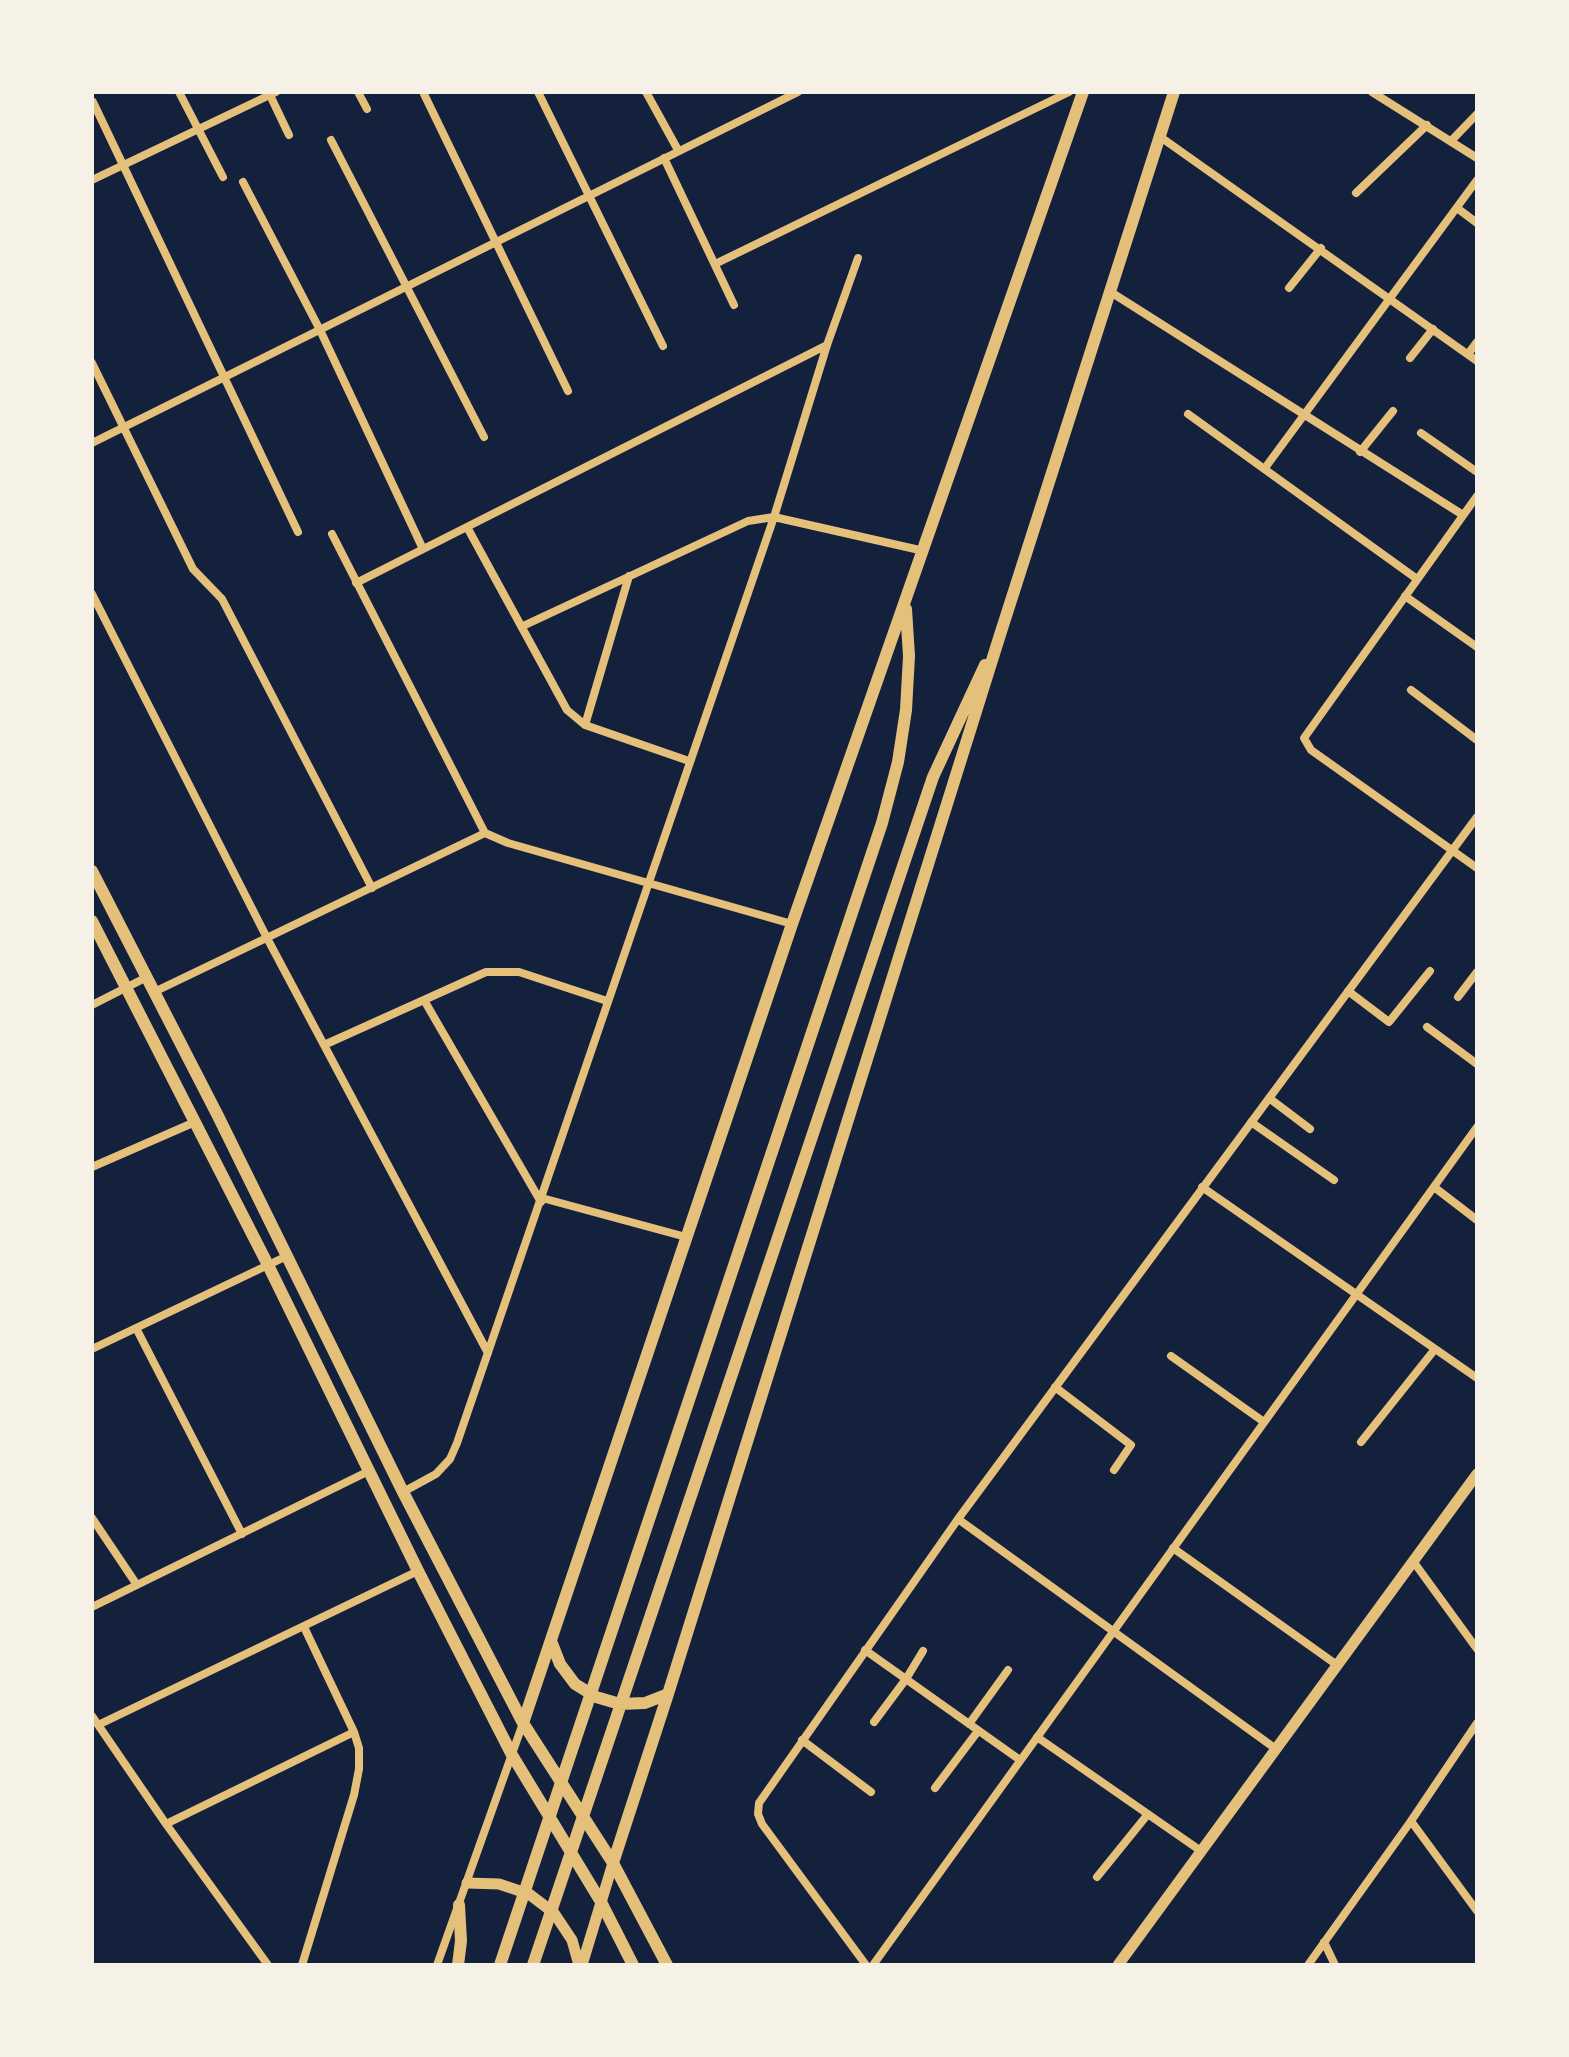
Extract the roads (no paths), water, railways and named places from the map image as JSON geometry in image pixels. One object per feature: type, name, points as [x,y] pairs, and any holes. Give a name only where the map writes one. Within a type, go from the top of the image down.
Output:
[{"type":"main road","points":[[523,1723],[792,924],[1083,92]]},
{"type":"main road","points":[[613,1863],[1174,92]]},
{"type":"main road","points":[[500,1965],[882,823],[898,762],[906,710],[909,656],[905,603]]},
{"type":"main road","points":[[533,1965],[943,753],[999,638]]},
{"type":"main road","points":[[92,871],[403,1492],[523,1723],[613,1863],[667,1965]]},
{"type":"main road","points":[[92,921],[268,1265],[512,1755],[601,1902],[633,1965]]},
{"type":"main road","points":[[551,1641],[560,1664],[575,1684],[596,1697],[620,1704],[645,1703],[668,1694]]},
{"type":"main road","points":[[458,1965],[461,1941],[459,1905]]},
{"type":"street","points":[[179,92],[223,177]]},
{"type":"street","points":[[358,92],[367,109]]},
{"type":"street","points":[[538,92],[663,346]]},
{"type":"street","points":[[646,92],[678,150]]},
{"type":"street","points":[[92,443],[798,92]]},
{"type":"street","points":[[715,264],[1069,92]]},
{"type":"street","points":[[1372,92],[1477,158]]},
{"type":"street","points":[[92,180],[271,93],[289,135]]},
{"type":"street","points":[[424,94],[568,391]]},
{"type":"street","points":[[93,102],[298,532]]},
{"type":"street","points":[[1451,141],[1477,114]]},
{"type":"street","points":[[1356,193],[1427,125]]},
{"type":"street","points":[[1159,136],[1477,361]]},
{"type":"street","points":[[331,140],[484,437]]},
{"type":"street","points":[[664,158],[734,305]]},
{"type":"street","points":[[1265,468],[1477,180]]},
{"type":"street","points":[[243,182],[320,330],[423,549]]},
{"type":"street","points":[[1457,208],[1477,223]]},
{"type":"street","points":[[1289,288],[1321,248]]},
{"type":"street","points":[[403,1492],[436,1474],[450,1459],[774,517],[827,345],[858,258]]},
{"type":"street","points":[[1109,291],[1463,515]]},
{"type":"street","points":[[1410,358],[1433,329]]},
{"type":"street","points":[[1468,354],[1477,342]]},
{"type":"street","points":[[356,583],[827,345]]},
{"type":"street","points":[[92,363],[193,569],[214,589],[229,611],[372,888]]},
{"type":"street","points":[[1360,452],[1393,411]]},
{"type":"street","points":[[1188,414],[1417,579]]},
{"type":"street","points":[[1421,433],[1477,472]]},
{"type":"street","points":[[1477,496],[1304,738],[1311,750],[1477,868]]},
{"type":"street","points":[[523,626],[748,521],[774,517],[924,551]]},
{"type":"street","points":[[467,527],[567,710],[585,725],[689,761]]},
{"type":"street","points":[[332,534],[485,833],[508,843],[792,924]]},
{"type":"street","points":[[585,725],[629,576]]},
{"type":"street","points":[[92,594],[267,938],[488,1353]]},
{"type":"street","points":[[1405,596],[1477,647]]},
{"type":"street","points":[[1411,690],[1477,740]]},
{"type":"street","points":[[866,1965],[762,1824],[758,1814],[759,1803],[958,1519],[1477,817]]},
{"type":"street","points":[[154,992],[485,833]]},
{"type":"street","points":[[1348,991],[1389,1022],[1430,971]]},
{"type":"street","points":[[324,1045],[486,972],[519,972],[607,1001]]},
{"type":"street","points":[[1458,997],[1477,972]]},
{"type":"street","points":[[92,1005],[147,977]]},
{"type":"street","points":[[424,1000],[541,1200],[686,1237]]},
{"type":"street","points":[[1427,1027],[1477,1064]]},
{"type":"street","points":[[1269,1098],[1310,1129]]},
{"type":"street","points":[[92,1167],[195,1122]]},
{"type":"street","points":[[1251,1122],[1334,1180]]},
{"type":"street","points":[[873,1965],[1477,1127]]},
{"type":"street","points":[[1202,1187],[1477,1378]]},
{"type":"street","points":[[1434,1187],[1477,1220]]},
{"type":"street","points":[[92,1349],[287,1256]]},
{"type":"street","points":[[136,1328],[242,1534]]},
{"type":"street","points":[[1361,1442],[1435,1349]]},
{"type":"street","points":[[1171,1356],[1264,1422]]},
{"type":"street","points":[[1055,1387],[1131,1445],[1114,1470]]},
{"type":"street","points":[[92,1607],[369,1471]]},
{"type":"street","points":[[1118,1965],[1477,1474]]},
{"type":"street","points":[[92,1518],[137,1585]]},
{"type":"street","points":[[958,1519],[1276,1749]]},
{"type":"street","points":[[1173,1548],[1337,1665]]},
{"type":"street","points":[[1413,1561],[1477,1649]]},
{"type":"street","points":[[98,1725],[418,1571]]},
{"type":"street","points":[[302,1965],[354,1795],[359,1769],[359,1748],[354,1732],[304,1627]]},
{"type":"street","points":[[865,1650],[1020,1760]]},
{"type":"street","points":[[874,1722],[923,1651]]},
{"type":"street","points":[[969,1724],[1008,1670]]},
{"type":"street","points":[[92,1716],[268,1965]]},
{"type":"street","points":[[437,1965],[523,1723]]},
{"type":"street","points":[[1308,1965],[1477,1723]]},
{"type":"street","points":[[935,1788],[978,1731]]},
{"type":"street","points":[[166,1824],[354,1732]]},
{"type":"street","points":[[1037,1737],[1201,1851]]},
{"type":"street","points":[[802,1740],[871,1792]]},
{"type":"street","points":[[1097,1877],[1148,1814]]},
{"type":"street","points":[[1411,1821],[1477,1911]]},
{"type":"street","points":[[581,1965],[613,1863]]},
{"type":"street","points":[[467,1883],[499,1884],[529,1894],[554,1913],[572,1940],[581,1965]]},
{"type":"street","points":[[1324,1942],[1335,1965]]}]
